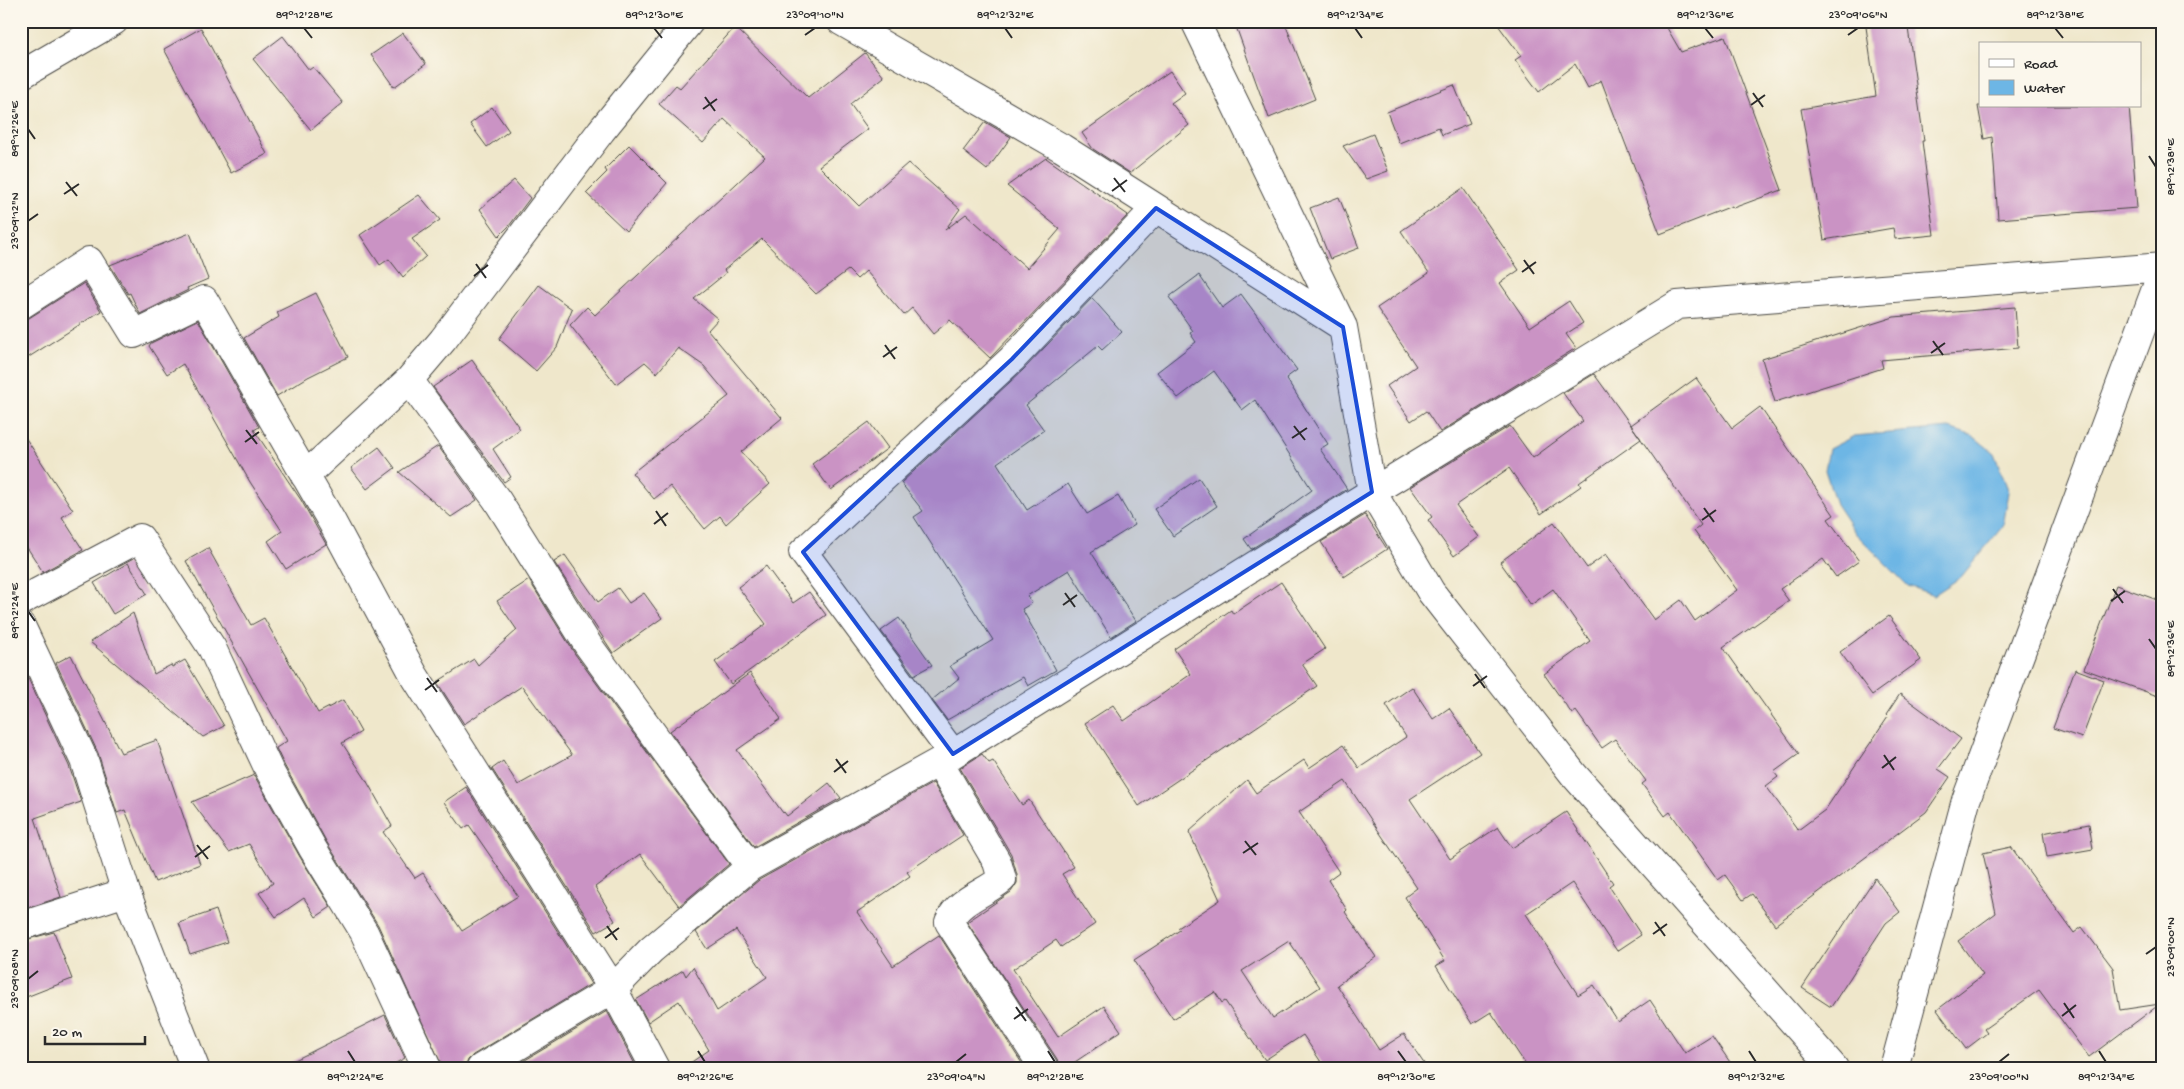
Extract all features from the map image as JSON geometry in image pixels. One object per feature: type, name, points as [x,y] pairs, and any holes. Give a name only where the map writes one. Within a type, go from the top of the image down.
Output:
[{"type":"street","points":[[21,75],[114,21]]},
{"type":"street","points":[[305,476],[410,380],[443,340],[601,131],[690,21]]},
{"type":"street","points":[[841,21],[1062,148],[1343,327]]},
{"type":"street","points":[[1194,21],[1343,327],[1372,492],[1431,592],[1574,775],[1834,1068]]},
{"type":"street","points":[[1044,1068],[949,922],[958,907],[1002,879],[997,862],[946,759],[803,552],[1012,359],[1156,208]]},
{"type":"street","points":[[21,305],[90,261],[134,334],[204,300],[332,522],[414,675],[612,989],[655,1068]]},
{"type":"street","points":[[481,1068],[612,989],[651,950],[750,867],[946,759],[1372,492],[1677,305],[2163,269],[1966,800],[1894,1068]]},
{"type":"street","points":[[410,380],[497,500],[588,645],[750,867]]},
{"type":"street","points":[[21,601],[140,538],[212,648],[269,770],[313,849],[364,932],[427,1068]]},
{"type":"street","points":[[21,626],[84,760],[126,892],[195,1068]]},
{"type":"street","points":[[21,926],[126,892]]},
{"type":"highlighted area","points":[[1156,208],[1343,327],[1372,492],[953,754],[803,552],[1012,359]]},
{"type":"water","points":[[1949,428],[1973,436],[1994,453],[2009,492],[2003,526],[1961,577],[1934,595],[1908,586],[1856,534],[1836,504],[1825,470],[1829,449],[1854,436]]},
{"type":"building","points":[[1234,21],[1284,21],[1315,99],[1269,118]]},
{"type":"building","points":[[1495,21],[1663,21],[1681,52],[1725,36],[1782,190],[1733,208],[1732,206],[1660,234],[1601,80],[1588,88],[1575,64],[1539,92],[1515,60],[1521,56]]},
{"type":"building","points":[[1907,21],[1924,141],[1922,141],[1934,235],[1895,239],[1893,228],[1824,240],[1801,109],[1876,96],[1866,27]]},
{"type":"building","points":[[735,27],[808,98],[865,53],[884,77],[850,104],[868,129],[819,166],[859,206],[908,163],[960,209],[945,230],[966,214],[1027,268],[1060,229],[1007,186],[1046,158],[1128,215],[990,358],[950,320],[933,334],[912,308],[904,315],[866,271],[857,279],[848,270],[816,294],[762,239],[724,270],[726,273],[694,299],[718,319],[708,330],[782,418],[741,452],[770,484],[726,524],[720,516],[705,529],[670,486],[654,499],[632,473],[729,396],[704,366],[678,348],[657,373],[645,362],[616,384],[570,325],[587,307],[595,315],[765,157],[724,119],[703,143],[659,104],[676,85],[680,88]]},
{"type":"building","points":[[201,28],[267,154],[231,173],[164,49]]},
{"type":"building","points":[[403,33],[426,64],[394,87],[371,55]]},
{"type":"building","points":[[283,36],[309,70],[313,67],[343,103],[311,130],[253,59]]},
{"type":"building","points":[[1170,71],[1185,93],[1171,103],[1189,125],[1130,173],[1093,149],[1082,133]]},
{"type":"building","points":[[1454,85],[1470,124],[1442,135],[1439,127],[1399,143],[1387,112]]},
{"type":"building","points":[[1978,106],[1979,108],[2129,108],[2137,208],[1998,219],[1992,137],[1984,139]]},
{"type":"building","points":[[492,107],[509,131],[487,147],[470,124]]},
{"type":"building","points":[[985,122],[1011,137],[987,170],[963,151]]},
{"type":"building","points":[[1373,134],[1388,171],[1366,179],[1343,146]]},
{"type":"building","points":[[629,145],[667,183],[626,231],[586,193],[607,172],[605,169]]},
{"type":"building","points":[[514,180],[530,198],[499,236],[480,209]]},
{"type":"building","points":[[1463,188],[1519,270],[1500,283],[1530,327],[1569,301],[1583,323],[1566,334],[1576,348],[1440,432],[1426,411],[1411,421],[1387,386],[1416,366],[1377,308],[1429,273],[1401,231]]},
{"type":"building","points":[[419,195],[440,220],[412,239],[426,256],[403,277],[389,259],[380,265],[360,235]]},
{"type":"building","points":[[1339,197],[1359,248],[1330,259],[1310,208]]},
{"type":"building","points":[[190,233],[208,279],[187,288],[188,290],[140,314],[130,293],[128,294],[110,265]]},
{"type":"building","points":[[1199,275],[1222,308],[1241,294],[1297,370],[1286,378],[1328,444],[1320,449],[1347,489],[1251,549],[1244,539],[1312,490],[1255,400],[1242,410],[1214,371],[1178,398],[1157,372],[1196,342],[1190,333],[1193,331],[1169,297]]},
{"type":"building","points":[[84,283],[101,311],[21,362],[21,321],[29,318]]},
{"type":"building","points":[[539,285],[572,309],[557,347],[536,371],[499,339]]},
{"type":"building","points":[[316,293],[348,357],[308,377],[277,396],[244,338],[279,317],[277,312]]},
{"type":"building","points":[[1092,298],[1122,332],[1102,350],[1098,346],[1026,405],[1044,430],[997,463],[1027,510],[1068,484],[1087,514],[1118,496],[1135,525],[1091,552],[1136,621],[1111,637],[1069,570],[1027,596],[1032,603],[1022,609],[1056,670],[1028,686],[1023,677],[947,720],[932,700],[959,678],[950,666],[993,640],[914,517],[923,511],[901,483],[1023,370]]},
{"type":"building","points":[[2015,307],[2018,348],[1881,360],[1883,368],[1775,402],[1762,359],[1894,317]]},
{"type":"building","points":[[198,320],[259,427],[254,430],[301,500],[326,544],[286,569],[268,541],[282,531],[250,482],[183,364],[167,374],[149,346],[151,343]]},
{"type":"building","points":[[472,360],[520,429],[493,449],[511,477],[504,482],[433,387]]},
{"type":"building","points":[[1594,374],[1641,439],[1579,483],[1581,486],[1541,514],[1509,468],[1456,505],[1479,537],[1454,556],[1428,520],[1432,517],[1410,487],[1510,426],[1533,458],[1583,421],[1563,393]]},
{"type":"building","points":[[1696,378],[1732,428],[1760,407],[1834,515],[1828,519],[1859,561],[1836,577],[1823,559],[1780,589],[1789,601],[1723,647],[1799,754],[1774,772],[1778,777],[1766,786],[1798,830],[1825,810],[1888,717],[1886,715],[1900,694],[1961,739],[1938,769],[1950,777],[1926,812],[1775,925],[1752,894],[1743,900],[1725,875],[1718,880],[1670,812],[1665,816],[1642,784],[1646,781],[1615,739],[1602,748],[1576,711],[1572,714],[1544,674],[1590,641],[1553,589],[1531,605],[1500,562],[1554,522],[1587,568],[1606,554],[1654,620],[1681,600],[1695,621],[1737,590],[1694,531],[1701,525],[1631,425]]},
{"type":"building","points":[[869,422],[888,448],[831,490],[812,464]]},
{"type":"building","points":[[21,431],[73,510],[62,517],[83,550],[43,572],[21,538]]},
{"type":"building","points":[[438,446],[477,500],[451,517],[399,472]]},
{"type":"building","points":[[379,447],[395,468],[367,489],[351,468]]},
{"type":"building","points":[[1199,478],[1217,506],[1173,536],[1154,509]]},
{"type":"building","points":[[1365,515],[1387,549],[1344,577],[1321,542]]},
{"type":"building","points":[[208,548],[251,625],[264,618],[318,713],[343,700],[361,732],[342,743],[365,778],[392,826],[383,832],[415,878],[423,873],[462,931],[518,896],[469,825],[463,829],[444,802],[466,787],[591,984],[473,1055],[468,1060],[465,1068],[443,1068],[378,925],[326,841],[283,763],[276,748],[287,741],[186,561]]},
{"type":"building","points":[[565,555],[598,602],[618,588],[629,603],[644,593],[662,618],[613,653],[554,562]]},
{"type":"building","points":[[128,563],[147,594],[113,614],[94,583]]},
{"type":"building","points":[[766,566],[793,603],[809,592],[826,615],[731,684],[715,662],[766,624],[738,587]]},
{"type":"building","points":[[529,580],[575,654],[729,864],[679,906],[640,854],[595,887],[615,921],[596,932],[492,769],[503,761],[518,785],[572,755],[522,686],[464,724],[437,682],[474,659],[478,665],[517,630],[497,601]]},
{"type":"building","points":[[1281,582],[1325,649],[1302,664],[1317,686],[1139,806],[1085,723],[1113,705],[1124,721],[1191,674],[1174,649],[1231,610],[1233,614]]},
{"type":"building","points":[[2116,585],[2163,602],[2163,698],[2084,669]]},
{"type":"building","points":[[133,613],[154,674],[185,660],[224,726],[203,737],[90,642]]},
{"type":"building","points":[[1889,616],[1921,660],[1872,695],[1840,652]]},
{"type":"building","points":[[899,618],[932,665],[914,675],[881,631]]},
{"type":"building","points":[[71,655],[121,753],[157,740],[200,864],[155,882],[125,810],[117,813],[98,753],[56,663]]},
{"type":"building","points":[[2075,669],[2104,680],[2082,738],[2053,728]]},
{"type":"building","points":[[750,673],[781,719],[737,750],[787,816],[829,783],[841,798],[754,847],[670,731]]},
{"type":"building","points":[[27,676],[69,766],[81,802],[35,818],[61,897],[21,910],[21,679]]},
{"type":"building","points":[[1412,687],[1433,719],[1449,708],[1480,753],[1410,799],[1450,859],[1498,827],[1512,848],[1566,812],[1613,883],[1609,886],[1641,935],[1617,951],[1572,883],[1526,914],[1578,995],[1594,985],[1618,1022],[1650,1000],[1685,1053],[1712,1036],[1734,1068],[1528,1068],[1491,1012],[1472,1024],[1436,966],[1445,961],[1405,897],[1417,888],[1345,781],[1299,812],[1339,872],[1328,880],[1347,910],[1345,912],[1376,957],[1337,985],[1379,1050],[1404,1034],[1427,1068],[1325,1068],[1303,1035],[1265,1060],[1225,1001],[1222,1003],[1215,992],[1173,1019],[1134,960],[1180,930],[1178,928],[1220,900],[1189,832],[1247,780],[1256,793],[1304,760],[1309,768],[1343,745],[1359,768],[1406,737],[1386,705]],"holes":[[[1289,941],[1320,987],[1273,1018],[1242,971]]]},
{"type":"building","points":[[982,754],[989,763],[993,761],[1022,805],[1029,800],[1074,867],[1062,874],[1095,924],[1061,947],[1056,940],[1013,969],[1058,1037],[1104,1006],[1121,1031],[1066,1068],[1060,1068],[1057,1059],[967,922],[1011,892],[1017,883],[1017,875],[1011,854],[960,768]]},
{"type":"building","points":[[254,775],[300,857],[331,907],[316,917],[304,898],[276,917],[259,893],[273,883],[249,844],[229,852],[192,802]]},
{"type":"building","points":[[933,783],[963,835],[907,872],[910,876],[857,912],[893,966],[939,935],[1025,1068],[683,1068],[709,1050],[679,1001],[648,1022],[636,1000],[683,970],[686,976],[693,967],[717,1011],[767,977],[736,930],[707,949],[696,932],[759,880]]},
{"type":"building","points":[[2089,824],[2093,849],[2047,857],[2043,833]]},
{"type":"building","points":[[2011,847],[2074,933],[2082,927],[2113,968],[2120,1010],[2160,1004],[2089,1057],[2039,990],[1984,1029],[1987,1033],[1966,1049],[1937,1010],[1983,975],[1958,941],[1996,913],[1983,853]]},
{"type":"building","points":[[1875,878],[1900,912],[1886,923],[1831,1007],[1802,988]]},
{"type":"building","points":[[216,910],[227,942],[190,954],[179,923]]},
{"type":"building","points":[[54,932],[72,979],[21,999],[21,941]]},
{"type":"building","points":[[607,1011],[637,1068],[512,1068]]},
{"type":"building","points":[[385,1015],[405,1058],[387,1068],[279,1068]]}]
